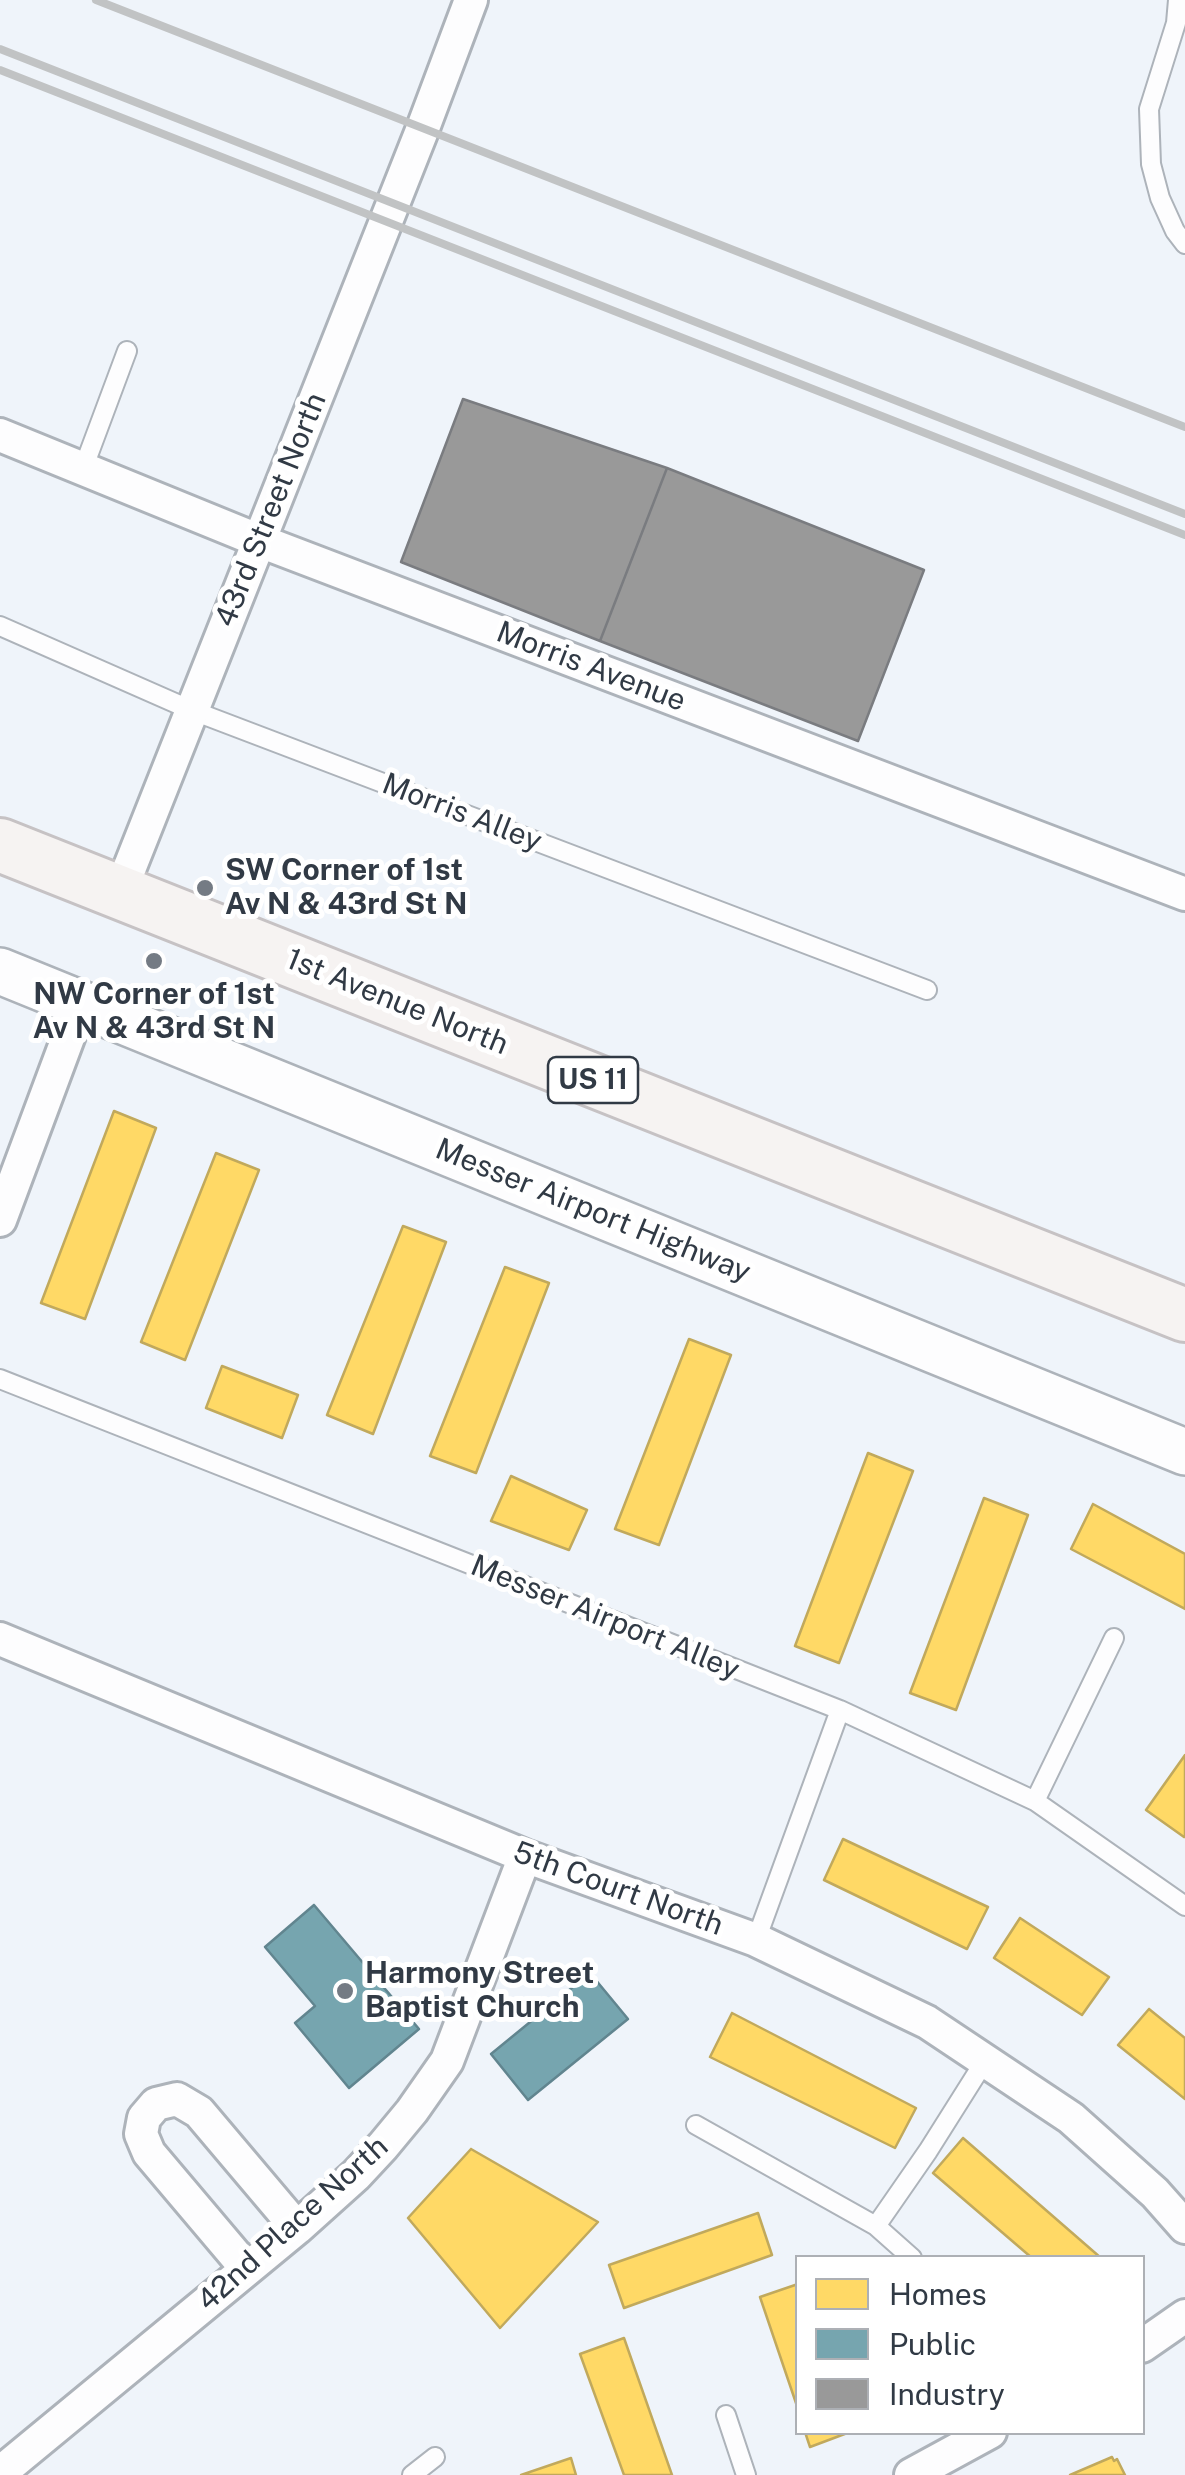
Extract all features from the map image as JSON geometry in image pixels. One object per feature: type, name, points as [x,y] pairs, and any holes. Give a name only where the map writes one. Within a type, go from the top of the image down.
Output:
[{"type":"main road","name":"1st Avenue North","points":[[0,845],[1185,1315]]},
{"type":"main road","name":"Messer Airport Highway","points":[[0,971],[1185,1452]]},
{"type":"street","name":"43rd Street North","points":[[120,892],[471,0]]},
{"type":"street","name":"Morris Avenue","points":[[0,435],[260,541],[1185,894]]},
{"type":"street","points":[[0,1220],[82,1002]]},
{"type":"street","name":"5th Court North","points":[[0,1639],[525,1856],[756,1940],[928,2022],[1071,2118],[1155,2192],[1185,2227]]},
{"type":"street","name":"42nd Place North","points":[[0,2473],[297,2228],[383,2146],[446,2061],[525,1856]]},
{"type":"street","points":[[247,2269],[149,2153],[141,2134],[144,2118],[156,2104],[176,2099],[199,2112],[297,2228]]},
{"type":"street","points":[[1145,2344],[1185,2316]]},
{"type":"street","points":[[911,2475],[984,2435]]},
{"type":"lane","points":[[1178,0],[1176,23],[1149,109],[1151,164],[1160,198],[1185,244]]},
{"type":"lane","points":[[84,469],[128,351]]},
{"type":"lane","name":"Morris Alley","points":[[0,626],[192,710],[928,990]]},
{"type":"lane","name":"Messer Airport Alley","points":[[0,1379],[840,1710],[1035,1801],[1185,1906]]},
{"type":"lane","points":[[1035,1801],[1114,1638]]},
{"type":"lane","points":[[756,1940],[840,1710]]},
{"type":"lane","points":[[876,2226],[986,2059]]},
{"type":"lane","points":[[696,2125],[876,2226],[909,2255]]},
{"type":"lane","points":[[726,2414],[746,2475]]},
{"type":"lane","points":[[412,2475],[435,2457]]},
{"type":"building: Homes","points":[[114,1111],[156,1128],[85,1319],[41,1303]]},
{"type":"building: Homes","points":[[216,1153],[259,1170],[185,1360],[141,1342]]},
{"type":"building: Homes","points":[[403,1226],[446,1242],[373,1434],[327,1415]]},
{"type":"building: Homes","points":[[505,1267],[549,1283],[476,1473],[430,1456]]},
{"type":"building: Homes","points":[[689,1339],[731,1355],[659,1545],[615,1529]]},
{"type":"building: Homes","points":[[222,1366],[298,1395],[282,1438],[206,1408]]},
{"type":"building: Homes","points":[[868,1453],[913,1471],[839,1663],[795,1646]]},
{"type":"building: Homes","points":[[511,1476],[587,1510],[569,1550],[491,1521]]},
{"type":"building: Homes","points":[[984,1498],[1028,1515],[956,1710],[910,1693]]},
{"type":"building: Homes","points":[[1093,1504],[1185,1554],[1185,1609],[1071,1549]]},
{"type":"building: Homes","points":[[1185,1755],[1185,1837],[1184,1837],[1146,1810]]},
{"type":"building: Homes","points":[[843,1839],[988,1907],[967,1949],[824,1880]]},
{"type":"building: Homes","points":[[1020,1918],[1109,1977],[1082,2015],[994,1958]]},
{"type":"building: Homes","points":[[1149,2009],[1185,2038],[1185,2099],[1118,2045]]},
{"type":"building: Homes","points":[[732,2013],[916,2108],[895,2148],[710,2057]]},
{"type":"building: Homes","points":[[963,2138],[1098,2255],[1029,2255],[933,2173]]},
{"type":"building: Homes","points":[[471,2149],[598,2222],[500,2328],[408,2218]]},
{"type":"building: Homes","points":[[758,2213],[772,2255],[624,2308],[609,2265]]},
{"type":"building: Homes","points":[[795,2285],[795,2400],[760,2297]]},
{"type":"building: Homes","points":[[624,2338],[672,2475],[624,2475],[580,2354]]},
{"type":"building: Homes","points":[[806,2435],[842,2435],[810,2447]]},
{"type":"building: Homes","points":[[1112,2457],[1125,2475],[1070,2475]]},
{"type":"building: Homes","points":[[571,2458],[576,2475],[521,2475]]},
{"type":"building: Public","name":"Harmony Street Baptist Church","points":[[314,1905],[419,2029],[349,2088],[295,2023],[315,2006],[265,1947]]},
{"type":"building: Public","points":[[590,1973],[628,2019],[528,2100],[491,2054]]},
{"type":"building: Industry","points":[[463,399],[667,468],[600,641],[401,562]]},
{"type":"building: Industry","points":[[667,468],[924,570],[858,741],[600,641]]},
{"type":"railway","points":[[96,0],[1185,427]]},
{"type":"railway","points":[[0,49],[1185,514]]},
{"type":"railway","points":[[0,70],[1185,535]]},
{"type":"place","name":"SW Corner of 1st Av N & 43rd St N","points":[[205,888]]},
{"type":"place","name":"NW Corner of 1st Av N & 43rd St N","points":[[154,961]]},
{"type":"place","name":"Harmony Street Baptist Church","points":[[345,1991]]}]
